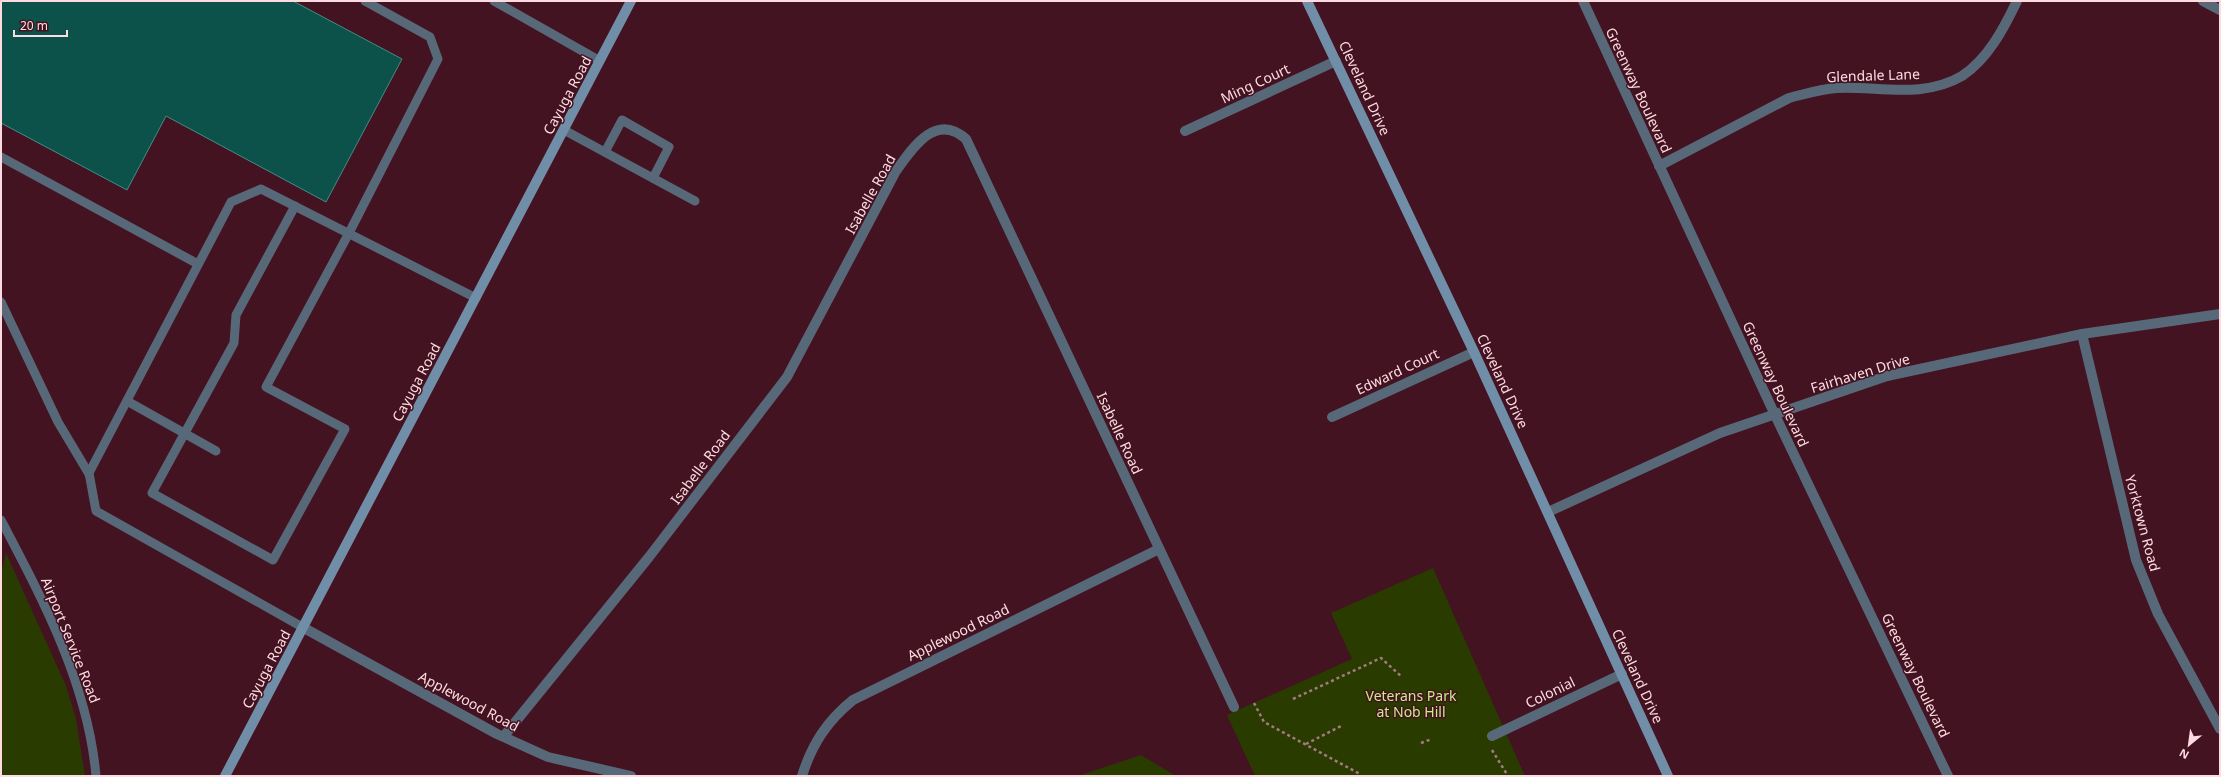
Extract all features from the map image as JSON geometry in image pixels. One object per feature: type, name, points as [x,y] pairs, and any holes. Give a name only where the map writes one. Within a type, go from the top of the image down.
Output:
[{"type":"main road","name":"Cayuga Road","points":[[225,776],[632,1]]},
{"type":"main road","name":"Cleveland Drive","points":[[1307,1],[1474,352],[1668,776]]},
{"type":"street","name":"Greenway Boulevard","points":[[1583,1],[1775,415],[1935,746],[1948,776]]},
{"type":"street","name":"Glendale Lane","points":[[1659,166],[1789,98],[1811,92],[1836,88],[1907,90],[1938,86],[1962,76],[1994,43],[2017,1]]},
{"type":"street","points":[[2203,1],[2220,10]]},
{"type":"street","name":"Ming Court","points":[[1186,131],[1336,61]]},
{"type":"street","name":"Isabelle Road","points":[[504,736],[649,557],[787,377],[896,171],[909,152],[927,135],[937,129],[948,129],[959,132],[966,139],[1234,707]]},
{"type":"street","name":"Fairhaven Drive","points":[[1548,512],[1720,433],[1887,376],[2082,334],[2220,314]]},
{"type":"street","name":"Yorktown Road","points":[[2082,334],[2136,560],[2158,614],[2220,730]]},
{"type":"street","name":"Edward Court","points":[[1332,417],[1474,352]]},
{"type":"street","name":"Applewood Road","points":[[802,776],[808,756],[820,733],[836,714],[853,700],[1159,549]]},
{"type":"street","name":"Applewood Road","points":[[304,628],[497,734],[548,757],[631,776]]},
{"type":"street","name":"Colonial","points":[[1492,736],[1622,674]]},
{"type":"lane","points":[[295,206],[236,315],[234,343],[152,493],[273,560],[345,430],[266,387],[349,233],[438,59],[430,37],[365,1]]},
{"type":"lane","points":[[494,1],[600,61]]},
{"type":"lane","points":[[605,152],[622,120],[669,147],[653,178]]},
{"type":"lane","points":[[564,130],[696,201]]},
{"type":"lane","points":[[1,157],[198,264]]},
{"type":"lane","points":[[89,474],[231,202],[261,189],[476,298]]},
{"type":"lane","points":[[1,302],[58,422],[89,474],[96,511],[304,628]]},
{"type":"lane","points":[[127,401],[216,451]]},
{"type":"lane","name":"Airport Service Road","points":[[1,520],[48,615],[76,681],[94,747],[96,776]]},
{"type":"path","points":[[1293,699],[1381,658],[1402,677]]},
{"type":"path","points":[[1254,703],[1264,722],[1360,774]]},
{"type":"path","points":[[1306,744],[1341,726]]},
{"type":"path","points":[[1421,744],[1432,739]]},
{"type":"path","points":[[1492,750],[1508,776]]},
{"type":"green space","points":[[6,553],[66,686],[76,719],[85,776],[1,776],[1,573]]},
{"type":"green space","name":"Veterans Park at Nob Hill","points":[[1433,568],[1525,776],[1255,776],[1227,715],[1352,659],[1331,613]]},
{"type":"green space","points":[[1141,755],[1176,776],[1078,776]]},
{"type":"building","points":[[1,1],[293,1],[402,59],[326,202],[166,116],[127,190],[1,123]]}]
